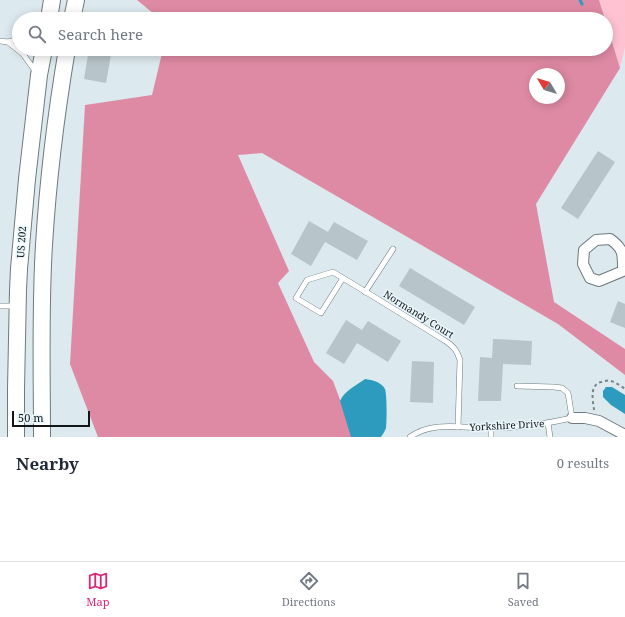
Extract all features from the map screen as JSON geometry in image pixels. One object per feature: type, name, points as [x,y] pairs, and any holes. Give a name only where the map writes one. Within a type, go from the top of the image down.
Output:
[{"type":"highway","points":[[50,12],[52,0]]},
{"type":"highway","points":[[73,12],[76,0]]},
{"type":"highway","name":"US 202","points":[[16,437],[18,290],[26,179],[43,56]]},
{"type":"highway","points":[[32,437],[33,352],[38,294],[44,246],[54,131],[66,56]]},
{"type":"highway","points":[[42,437],[42,302],[44,246]]},
{"type":"street","points":[[610,239],[617,244],[624,254],[623,271],[599,281],[590,278],[583,264],[584,250],[596,240],[610,239]]},
{"type":"street","name":"Yorkshire Drive","points":[[572,418],[593,419],[607,424],[625,435]]},
{"type":"lane","points":[[0,41],[12,41]]},
{"type":"lane","points":[[8,42],[12,45]]},
{"type":"lane","points":[[25,56],[39,75]]},
{"type":"lane","points":[[366,292],[393,249]]},
{"type":"lane","name":"Normandy Court","points":[[343,278],[321,313],[296,298],[307,280],[333,272],[343,278],[366,292],[454,347],[460,360],[458,427]]},
{"type":"lane","points":[[0,306],[18,306]]},
{"type":"lane","points":[[517,386],[554,386],[562,388],[568,393],[572,418]]},
{"type":"lane","name":"Yorkshire Drive","points":[[410,437],[424,429],[434,427],[516,427],[548,424],[572,418]]},
{"type":"lane","points":[[548,424],[550,437]]},
{"type":"lane","points":[[491,437],[492,428]]},
{"type":"path","points":[[593,419],[593,390],[598,383],[611,381],[625,389]]},
{"type":"shaded area","points":[[137,0],[599,0],[603,12],[152,12]]},
{"type":"shaded area","points":[[599,0],[625,0],[625,47],[620,68],[613,45],[613,12],[603,12]]},
{"type":"shaded area","points":[[613,45],[620,68],[536,204],[554,302],[625,349],[625,375],[558,324],[262,153],[238,155],[289,271],[278,283],[314,362],[333,381],[354,437],[98,437],[70,364],[85,105],[152,95],[161,56],[613,56]]},
{"type":"water","points":[[365,379],[381,385],[386,392],[386,429],[381,437],[351,437],[340,401],[348,391]]},
{"type":"water","points":[[606,387],[612,387],[625,395],[625,414],[611,405],[603,397],[603,391]]},
{"type":"building","points":[[88,56],[111,56],[106,83],[84,79]]},
{"type":"building","points":[[598,151],[615,162],[578,219],[561,208]]},
{"type":"building","points":[[309,221],[328,232],[334,222],[368,241],[357,260],[325,242],[311,266],[291,254]]},
{"type":"building","points":[[410,268],[475,307],[464,325],[399,286]]},
{"type":"building","points":[[618,301],[625,304],[625,328],[610,322]]},
{"type":"building","points":[[346,320],[362,330],[368,321],[401,341],[388,362],[357,343],[344,364],[326,353]]},
{"type":"building","points":[[493,339],[532,341],[531,365],[503,364],[501,401],[478,401],[480,357],[492,358]]},
{"type":"building","points":[[412,361],[434,362],[433,403],[410,402]]},
{"type":"waterway","points":[[580,0],[582,4]]}]
